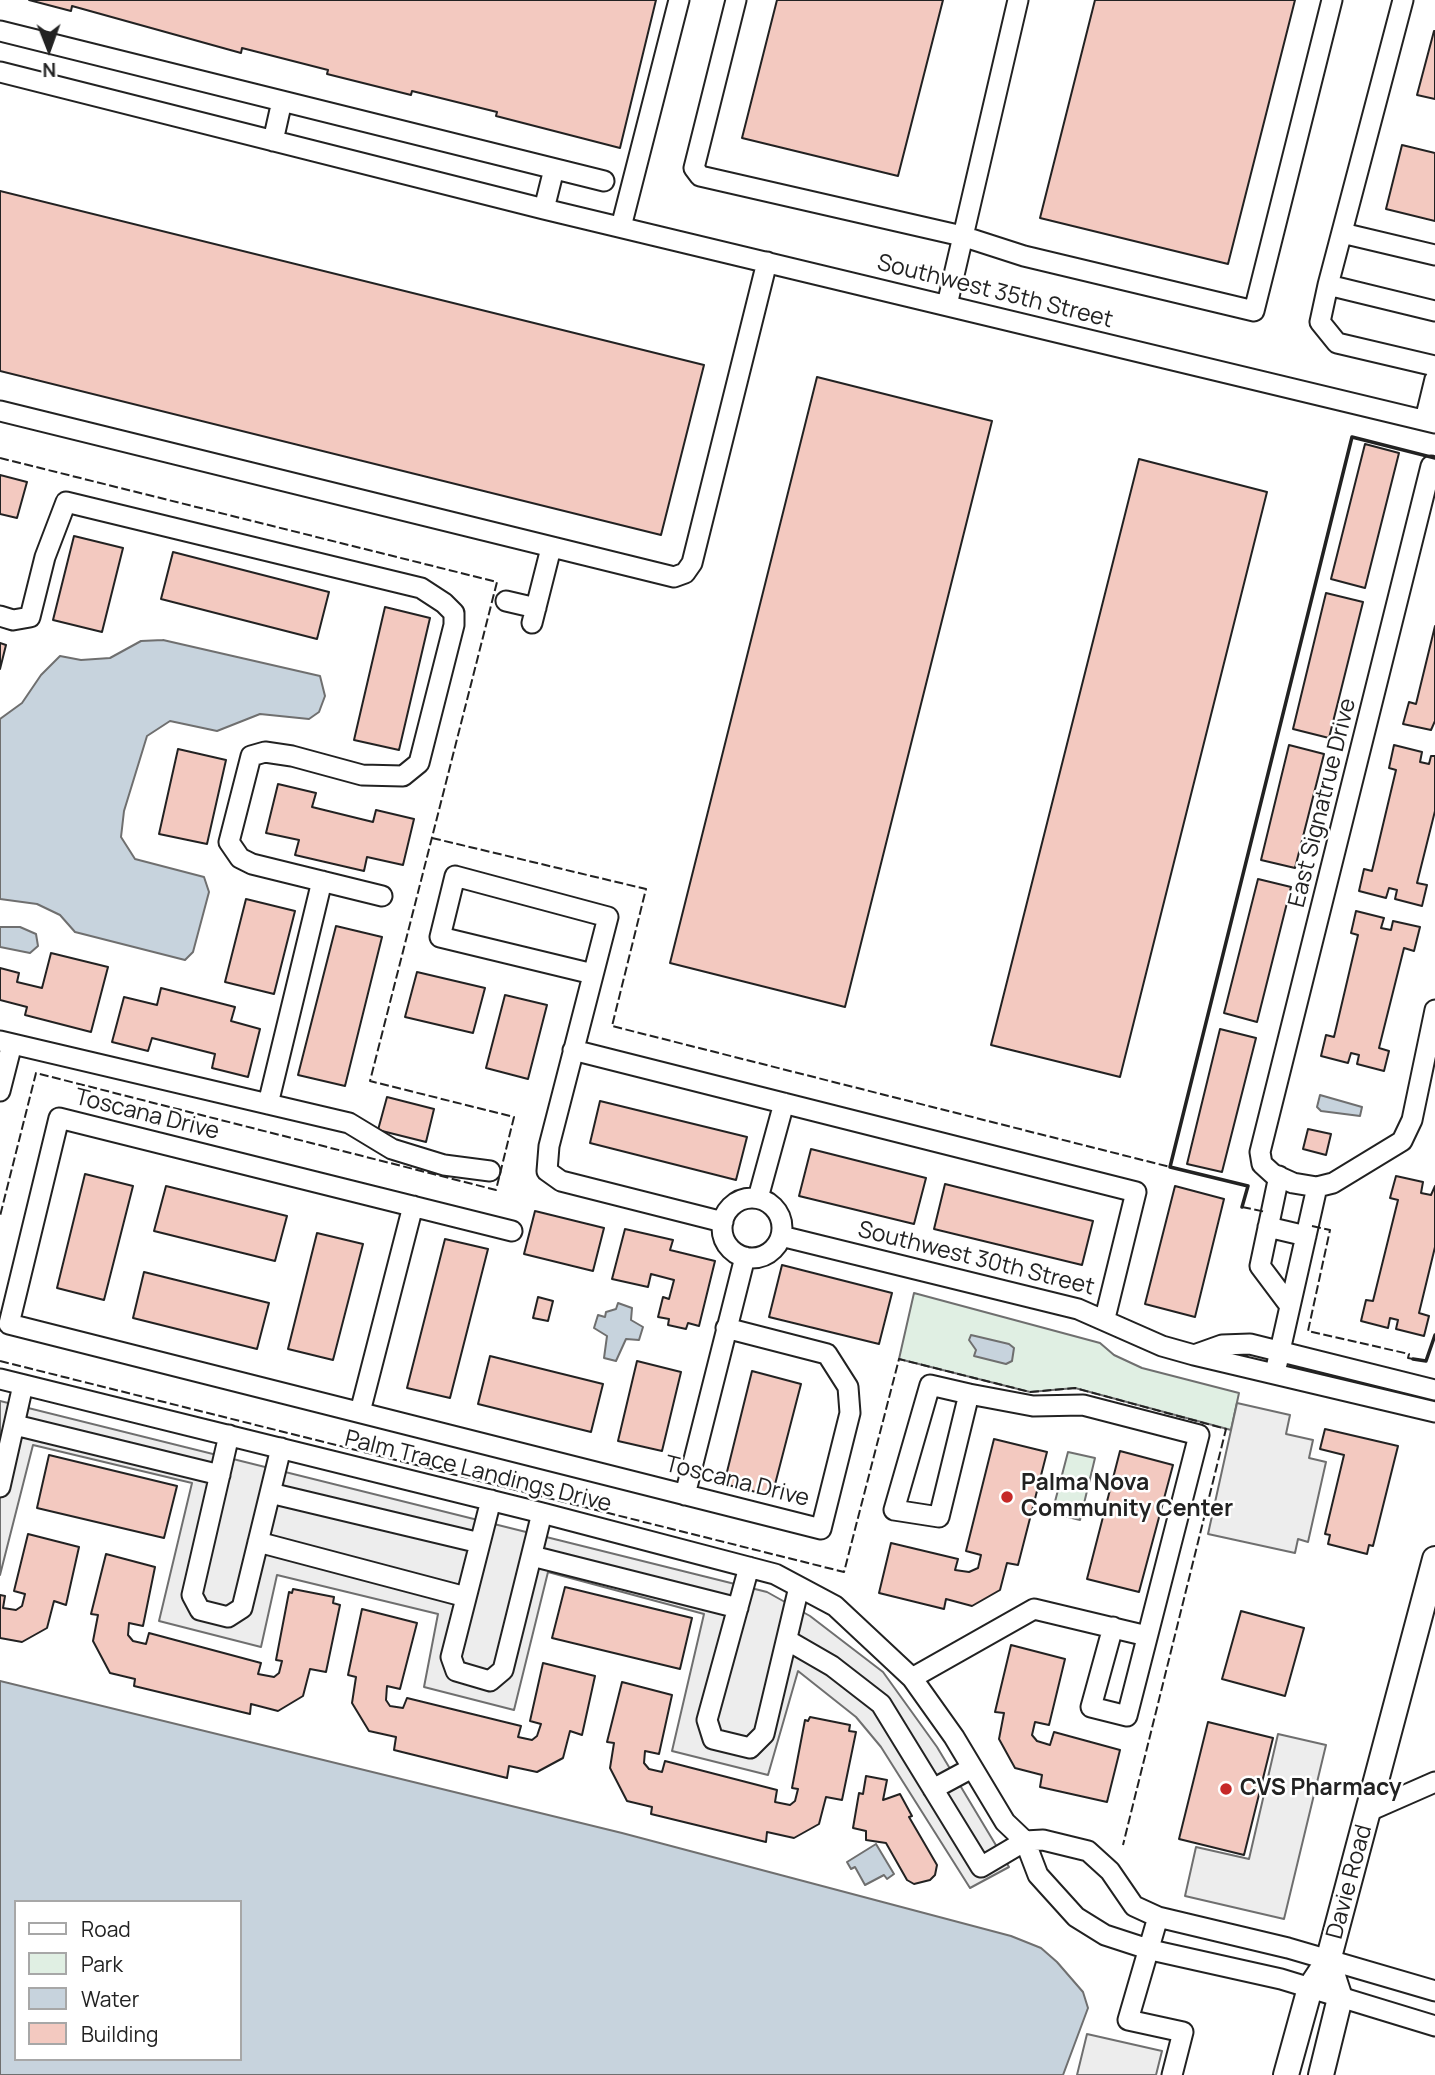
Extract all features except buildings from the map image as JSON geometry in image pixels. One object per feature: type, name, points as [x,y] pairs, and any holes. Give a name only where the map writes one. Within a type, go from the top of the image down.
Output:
[{"type":"main road","name":"Davie Road","points":[[1286,2075],[1310,1988],[1328,1961],[1435,1559]]},
{"type":"main road","name":"Davie Road","points":[[1328,1961],[1340,1998]]},
{"type":"main road","points":[[1321,2075],[1340,1998]]},
{"type":"street","points":[[621,227],[679,0]]},
{"type":"street","points":[[736,0],[694,168],[700,176],[962,236],[1024,256],[1254,311],[1332,0]]},
{"type":"street","points":[[947,305],[1018,0]]},
{"type":"street","points":[[1403,0],[1320,322],[1337,344],[1435,366]]},
{"type":"street","points":[[0,31],[604,181]]},
{"type":"street","name":"Southwest 35th Street","points":[[0,72],[544,209],[1430,422]]},
{"type":"street","points":[[273,141],[282,101]]},
{"type":"street","points":[[544,209],[554,169]]},
{"type":"street","points":[[1342,233],[1435,256]]},
{"type":"street","points":[[0,411],[674,578],[685,573],[692,563],[767,262]]},
{"type":"street","points":[[1328,285],[1435,311]]},
{"type":"street","points":[[1430,422],[1435,379]]},
{"type":"street","name":"East Signatrue Drive","points":[[1279,1177],[1262,1164],[1261,1152],[1425,537],[1431,466]]},
{"type":"street","points":[[0,616],[13,620],[30,617],[45,557],[66,502],[421,588],[444,603],[454,613],[454,625],[419,763],[403,776],[362,775],[292,756],[265,752],[251,756],[229,842],[240,858],[252,864],[382,895]]},
{"type":"street","points":[[506,601],[534,616],[551,548]]},
{"type":"street","points":[[593,974],[440,937],[455,876],[608,917],[546,1163],[547,1171],[561,1181],[723,1222]]},
{"type":"street","points":[[268,1104],[322,881]]},
{"type":"street","points":[[1290,1306],[1259,1266],[1279,1177],[1317,1187],[1333,1182],[1407,1136],[1435,1010]]},
{"type":"street","points":[[0,1091],[6,1042],[349,1123],[392,1149],[443,1165],[491,1171]]},
{"type":"street","points":[[573,1051],[1136,1192],[1105,1318]]},
{"type":"street","points":[[758,1198],[783,1103]]},
{"type":"street","name":"Toscana Drive","points":[[512,1231],[59,1118],[9,1324],[821,1529],[850,1413],[848,1387],[827,1354],[726,1328]]},
{"type":"street","points":[[1274,1375],[1317,1187]]},
{"type":"street","points":[[758,1198],[776,1209],[781,1217],[781,1236],[767,1254],[745,1257],[726,1244],[723,1222],[726,1213],[740,1200],[758,1198]]},
{"type":"street","points":[[360,1412],[413,1206]]},
{"type":"street","points":[[1268,1227],[1306,1236]]},
{"type":"street","name":"Southwest 30th Street","points":[[781,1236],[1078,1309],[1105,1318],[1162,1346],[1194,1355],[1435,1412]]},
{"type":"street","points":[[685,1494],[745,1257]]},
{"type":"street","points":[[1194,1355],[1234,1343],[1280,1351],[1435,1390]]},
{"type":"street","name":"Palm Trace Landings Drive","points":[[0,1379],[491,1500],[775,1574],[835,1606],[912,1678],[1005,1822],[1025,1841],[1038,1875],[1076,1917],[1105,1935],[1151,1950],[1310,1988],[1435,2026]]},
{"type":"street","points":[[0,1487],[23,1385]]},
{"type":"street","points":[[969,1394],[940,1517],[894,1510],[929,1385],[1033,1406],[1083,1405],[1199,1435],[1127,1716],[1091,1707],[1113,1627]]},
{"type":"street","points":[[15,1425],[220,1475]]},
{"type":"street","points":[[229,1435],[192,1595],[200,1610],[228,1617],[242,1608],[281,1448]]},
{"type":"street","points":[[270,1493],[480,1543]]},
{"type":"street","points":[[491,1500],[451,1657],[456,1671],[489,1681],[503,1670],[542,1513]]},
{"type":"street","points":[[258,1542],[466,1597]]},
{"type":"street","points":[[532,1556],[738,1608]]},
{"type":"street","points":[[748,1567],[707,1720],[713,1739],[750,1748],[764,1734],[799,1587]]},
{"type":"street","points":[[912,1678],[1034,1609],[1147,1636]]},
{"type":"street","points":[[787,1640],[832,1666],[881,1704],[981,1867],[1025,1841],[1043,1840],[1088,1851],[1110,1871],[1134,1906],[1158,1917],[1288,1948],[1435,1992]]},
{"type":"street","points":[[933,1789],[972,1768]]},
{"type":"street","points":[[1368,1811],[1435,1782]]},
{"type":"street","points":[[1158,1917],[1151,1950],[1128,2020],[1184,2032],[1172,2075]]},
{"type":"green space","points":[[914,1293],[1100,1343],[1114,1355],[1142,1368],[1239,1393],[1231,1430],[1075,1388],[1030,1392],[899,1359]]},
{"type":"green space","points":[[1068,1452],[1095,1458],[1080,1520],[1052,1513]]},
{"type":"shaded area","points":[[0,1401],[767,1592],[810,1616],[883,1672],[937,1747],[1009,1867],[970,1888],[881,1747],[856,1717],[798,1671],[768,1775],[672,1751],[704,1614],[548,1572],[514,1710],[424,1687],[438,1614],[277,1575],[261,1647],[159,1621],[192,1483],[33,1445],[0,1575]]},
{"type":"shaded area","points":[[1237,1403],[1290,1415],[1286,1434],[1313,1440],[1309,1458],[1326,1462],[1308,1542],[1298,1539],[1295,1553],[1208,1534]]},
{"type":"shaded area","points":[[1278,1734],[1326,1745],[1284,1919],[1185,1896],[1196,1847],[1249,1859]]},
{"type":"shaded area","points":[[1087,2034],[1162,2051],[1156,2075],[1077,2075]]},
{"type":"water","points":[[163,640],[320,676],[325,696],[319,712],[309,719],[260,714],[217,731],[170,721],[147,736],[124,811],[121,837],[135,859],[204,877],[209,892],[193,952],[185,960],[75,932],[60,915],[37,904],[0,899],[0,719],[22,703],[41,675],[60,656],[81,660],[110,658],[141,641]]},
{"type":"water","points":[[0,927],[20,927],[36,934],[38,946],[30,953],[0,947]]},
{"type":"water","points":[[1320,1095],[1362,1107],[1360,1116],[1321,1111],[1317,1107]]},
{"type":"water","points":[[618,1303],[632,1308],[631,1320],[643,1327],[639,1340],[626,1339],[616,1361],[604,1358],[607,1336],[594,1328],[598,1315],[605,1317],[606,1312],[616,1309]]},
{"type":"water","points":[[971,1335],[1009,1344],[1014,1348],[1012,1361],[1006,1364],[974,1356],[976,1350],[969,1340]]},
{"type":"water","points":[[0,1681],[622,1833],[1011,1936],[1041,1948],[1083,1992],[1088,2008],[1063,2075],[0,2075]]},
{"type":"water","points":[[876,1844],[894,1874],[887,1879],[884,1875],[865,1885],[855,1867],[851,1869],[847,1862]]},
{"type":"fence","points":[[0,458],[497,582],[370,1081],[514,1117],[496,1190],[36,1073],[0,1216]]},
{"type":"fence","points":[[432,838],[646,889],[612,1026],[1170,1167]]},
{"type":"fence","points":[[1242,1207],[1266,1212]]},
{"type":"fence","points":[[1312,1226],[1330,1230],[1308,1331],[1409,1354],[1408,1358],[1413,1359]]},
{"type":"fence","points":[[0,1361],[844,1572],[899,1359],[1030,1392],[1075,1388],[1226,1429],[1123,1845]]},
{"type":"wall","points":[[1242,1207],[1248,1186],[1170,1167],[1352,437],[1435,458]]},
{"type":"wall","points":[[1413,1359],[1426,1361],[1435,1335]]},
{"type":"place","name":"Palma Nova Community Center","points":[[1007,1497]]},
{"type":"place","name":"CVS Pharmacy","points":[[1226,1789]]}]
